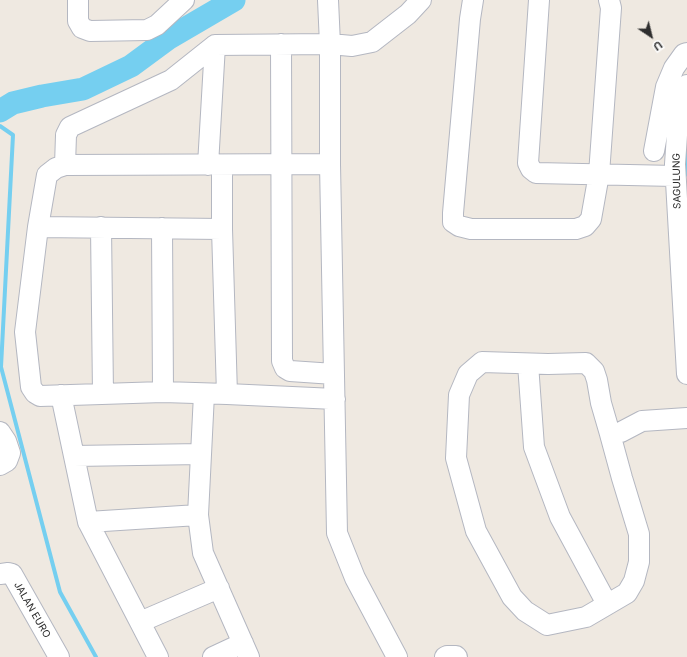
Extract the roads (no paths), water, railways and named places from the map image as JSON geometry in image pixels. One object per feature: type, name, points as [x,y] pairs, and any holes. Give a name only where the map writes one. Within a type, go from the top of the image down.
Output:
[{"type":"street","points":[[78,0],[78,21],[82,28],[90,31],[147,30],[157,25],[184,0]]},
{"type":"street","points":[[328,0],[338,533],[355,578],[397,657]]},
{"type":"street","points":[[65,165],[66,135],[70,127],[172,80],[215,45],[330,44],[352,46],[372,42],[408,14],[421,0]]},
{"type":"street","points":[[473,0],[470,19],[453,222],[459,226],[471,229],[576,230],[585,226],[591,219],[599,174],[610,8],[608,0]]},
{"type":"street","points":[[539,0],[528,163],[531,168],[536,173],[676,176]]},
{"type":"street","points":[[281,44],[282,361],[285,368],[290,371],[334,374]]},
{"type":"street","points":[[215,45],[215,165],[222,229],[227,394]]},
{"type":"street","points":[[654,151],[666,87],[674,68],[684,54],[687,53]]},
{"type":"street","name":"SAGULUNG","points":[[687,85],[679,106],[675,164],[683,239],[687,374]]},
{"type":"street","points":[[330,164],[65,165],[56,168],[47,175],[38,226],[25,332],[31,387],[35,393],[40,396],[163,392],[335,399]]},
{"type":"street","points":[[38,226],[222,229]]},
{"type":"street","points":[[101,227],[103,394]]},
{"type":"street","points":[[162,228],[163,392]]},
{"type":"street","points":[[482,362],[548,364],[586,362],[594,371],[598,380],[601,403],[610,434],[639,534],[639,562],[634,581],[627,593],[586,617],[547,624],[525,611],[512,597],[476,531],[456,458],[459,395],[468,374],[482,362]]},
{"type":"street","points":[[528,364],[534,447],[560,517],[608,604]]},
{"type":"street","points":[[204,394],[198,515],[203,553],[246,650],[214,657]]},
{"type":"street","points":[[61,395],[88,522],[158,657]]},
{"type":"street","points":[[610,434],[621,432],[642,421],[687,418]]},
{"type":"street","points":[[0,432],[10,453],[7,461],[0,465]]},
{"type":"street","points":[[74,456],[202,454]]},
{"type":"street","points":[[88,522],[198,515]]},
{"type":"street","name":"JALAN EURO","points":[[0,574],[12,574],[59,657]]},
{"type":"street","points":[[140,622],[219,588]]},
{"type":"street","points":[[445,657],[457,657]]},
{"type":"waterway","points":[[0,111],[13,103],[83,89],[131,66],[169,38],[234,0]]},
{"type":"waterway","points":[[687,120],[685,125],[687,165]]},
{"type":"waterway","points":[[0,126],[13,135],[1,367],[60,592],[96,657]]}]
